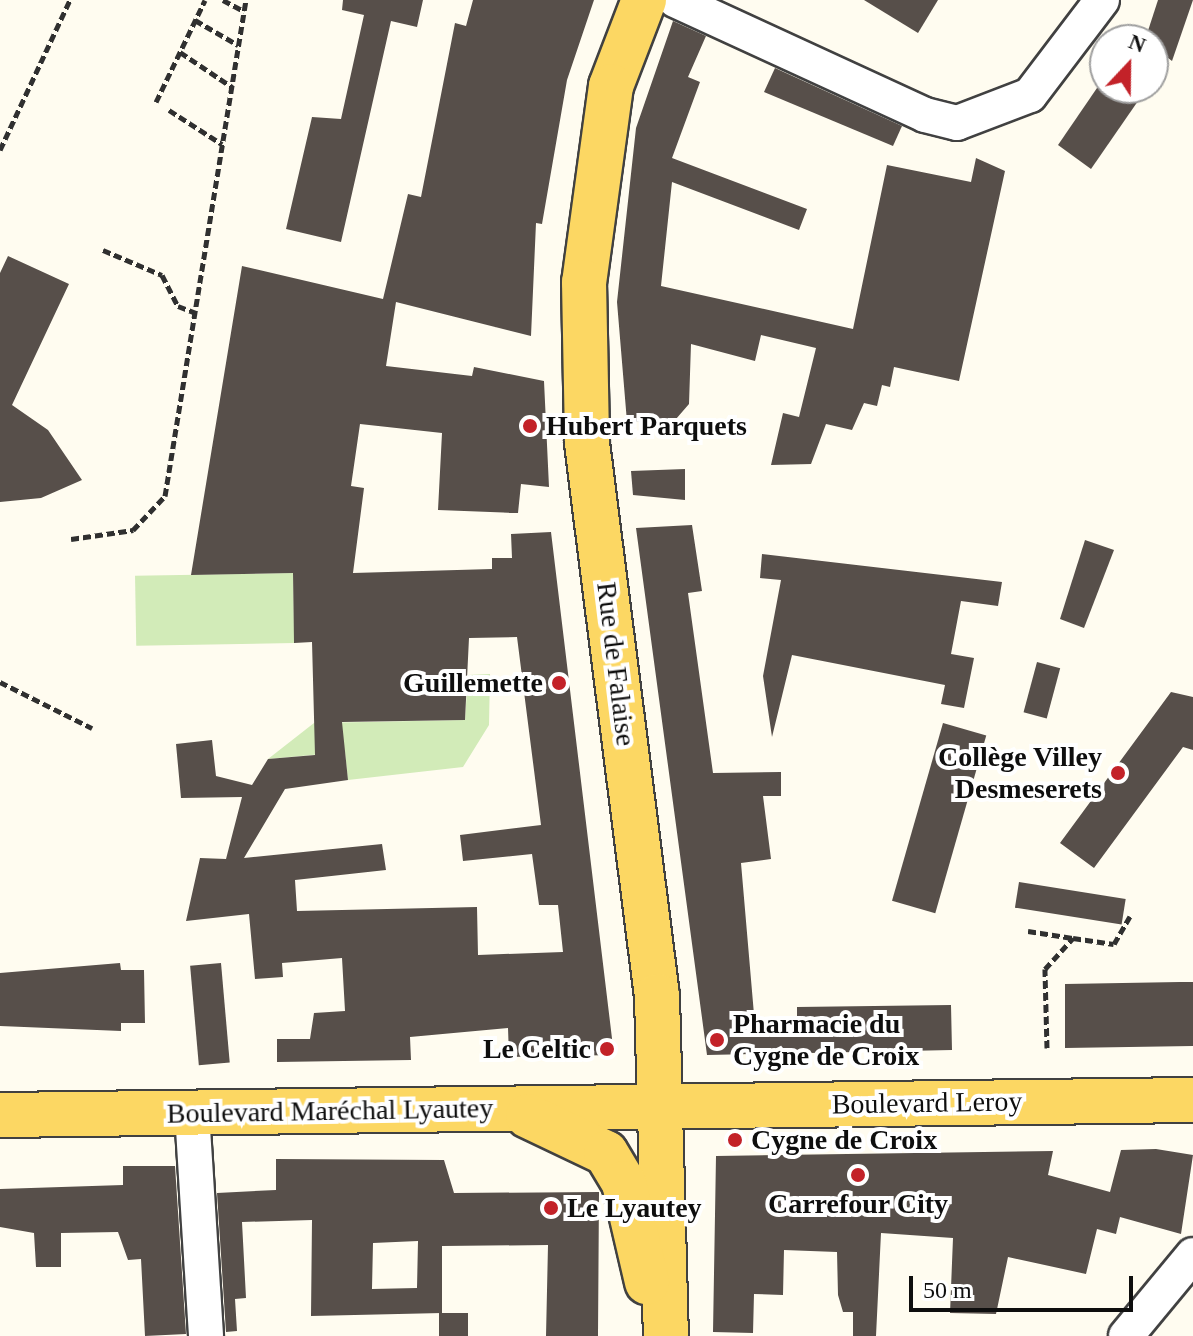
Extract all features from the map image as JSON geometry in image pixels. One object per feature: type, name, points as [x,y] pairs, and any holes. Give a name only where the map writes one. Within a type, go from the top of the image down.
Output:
[{"type":"main road","name":"Rue de Falaise","points":[[644,0],[611,86],[584,282],[587,443],[647,904],[660,1106],[666,1336]]},
{"type":"main road","name":"Boulevard Leroy","points":[[660,1106],[1193,1100]]},
{"type":"main road","name":"Boulevard Maréchal Lyautey","points":[[0,1115],[660,1106]]},
{"type":"main road","points":[[474,1109],[530,1116],[606,1153],[624,1183],[659,1336]]},
{"type":"street","points":[[675,0],[925,115],[957,123],[1030,95],[1102,0]]},
{"type":"street","points":[[192,1113],[206,1336]]},
{"type":"street","points":[[1126,1336],[1193,1255]]},
{"type":"path","points":[[0,150],[70,0]]},
{"type":"path","points":[[156,102],[205,0]]},
{"type":"path","points":[[223,0],[244,11]]},
{"type":"path","points":[[71,539],[133,530],[161,505],[196,313],[246,0]]},
{"type":"path","points":[[195,20],[238,45]]},
{"type":"path","points":[[180,52],[232,87]]},
{"type":"path","points":[[169,110],[222,144]]},
{"type":"path","points":[[103,250],[162,275],[178,306],[196,313]]},
{"type":"path","points":[[0,682],[92,728]]},
{"type":"path","points":[[1028,931],[1114,944],[1130,916]]},
{"type":"path","points":[[1047,1048],[1045,969],[1073,938]]},
{"type":"green space","points":[[293,573],[294,643],[136,646],[135,576]]},
{"type":"green space","points":[[490,674],[489,725],[463,767],[348,780],[345,752],[268,759],[314,723],[465,720],[468,675]]},
{"type":"building","points":[[343,0],[423,0],[417,27],[391,21],[341,242],[286,229],[312,117],[341,119],[364,15],[342,10]]},
{"type":"building","points":[[473,0],[594,0],[567,80],[542,224],[536,223],[531,336],[396,302],[386,366],[472,376],[474,367],[544,381],[549,487],[521,484],[518,513],[438,510],[442,433],[360,424],[351,486],[364,488],[353,573],[492,569],[492,558],[512,558],[511,534],[551,532],[614,1055],[509,1057],[508,1028],[410,1037],[411,1060],[277,1062],[277,1039],[310,1039],[314,1013],[345,1011],[342,958],[282,963],[283,977],[255,979],[249,914],[186,921],[200,858],[226,859],[242,797],[181,798],[176,744],[212,740],[216,776],[252,785],[268,759],[315,755],[312,642],[294,643],[293,573],[191,575],[242,266],[383,299],[408,194],[421,197],[455,23],[466,26]],"holes":[[[517,637],[541,825],[460,835],[463,861],[532,854],[539,905],[558,905],[563,952],[478,955],[477,907],[297,911],[295,880],[386,870],[382,844],[244,858],[285,789],[348,780],[342,722],[465,720],[469,638]]]},
{"type":"building","points":[[864,0],[938,0],[918,33]]},
{"type":"building","points":[[1158,0],[1193,0],[1172,61],[1169,59],[1169,24],[1150,24]]},
{"type":"building","points":[[673,21],[706,36],[688,77],[700,82],[672,158],[807,209],[799,230],[672,182],[661,286],[853,329],[887,165],[971,182],[976,158],[1005,171],[959,381],[894,367],[890,387],[882,385],[877,406],[864,403],[852,430],[826,424],[811,464],[771,465],[783,413],[799,417],[816,348],[761,335],[755,361],[691,344],[689,404],[676,419],[627,422],[617,302],[636,128]]},
{"type":"building","points":[[775,68],[902,126],[893,146],[764,92]]},
{"type":"building","points":[[1089,100],[1089,104],[1136,104],[1091,169],[1058,145]]},
{"type":"building","points":[[8,256],[69,284],[12,405],[48,430],[82,480],[41,498],[0,502],[0,273]]},
{"type":"building","points":[[685,469],[685,500],[633,495],[631,471]]},
{"type":"building","points":[[692,525],[702,591],[688,593],[713,773],[781,772],[781,796],[763,796],[771,859],[741,863],[755,1026],[797,1025],[797,1007],[951,1005],[952,1050],[707,1055],[636,528]]},
{"type":"building","points":[[1085,540],[1114,550],[1084,628],[1060,619]]},
{"type":"building","points":[[762,554],[1002,582],[998,606],[961,601],[951,654],[974,658],[964,708],[941,704],[945,685],[792,655],[772,737],[763,676],[781,580],[760,578]]},
{"type":"building","points":[[1037,662],[1060,668],[1047,718],[1024,712]]},
{"type":"building","points":[[1171,692],[1193,697],[1193,750],[1183,747],[1094,868],[1060,843]]},
{"type":"building","points":[[943,723],[986,735],[935,913],[892,901]]},
{"type":"building","points":[[1019,882],[1126,899],[1122,925],[1015,908]]},
{"type":"building","points":[[120,963],[121,970],[144,970],[145,1023],[121,1023],[121,1031],[0,1026],[0,973]]},
{"type":"building","points":[[221,963],[230,1063],[199,1065],[190,966]]},
{"type":"building","points":[[1193,982],[1193,1046],[1065,1048],[1065,984]]},
{"type":"building","points":[[1156,1149],[1193,1155],[1181,1234],[1120,1217],[1116,1234],[1097,1229],[1086,1274],[1008,1257],[996,1314],[950,1313],[953,1238],[881,1233],[876,1336],[853,1336],[853,1312],[843,1312],[838,1295],[837,1252],[784,1250],[783,1295],[754,1294],[753,1333],[713,1332],[716,1156],[1053,1151],[1048,1175],[1110,1192],[1121,1150]]},
{"type":"building","points":[[276,1159],[444,1160],[454,1193],[599,1192],[598,1336],[546,1336],[548,1245],[442,1246],[442,1313],[311,1316],[312,1220],[242,1222],[246,1298],[235,1299],[237,1331],[226,1332],[217,1193],[276,1190]],"holes":[[[418,1241],[417,1288],[372,1289],[373,1243]]]},
{"type":"building","points":[[123,1166],[175,1166],[186,1334],[145,1336],[141,1259],[128,1260],[118,1232],[61,1233],[61,1267],[36,1267],[34,1233],[0,1227],[0,1189],[123,1185]]},
{"type":"building","points":[[439,1313],[468,1313],[468,1336],[439,1336]]},
{"type":"place","name":"Hubert Parquets","points":[[530,426]]},
{"type":"place","name":"Guillemette","points":[[559,683]]},
{"type":"place","name":"Collège Villey Desmeserets","points":[[1118,773]]},
{"type":"place","name":"Pharmacie du Cygne de Croix","points":[[717,1040]]},
{"type":"place","name":"Le Celtic","points":[[607,1049]]},
{"type":"place","name":"Cygne de Croix","points":[[735,1140]]},
{"type":"place","name":"Carrefour City","points":[[858,1175]]},
{"type":"place","name":"Le Lyautey","points":[[551,1208]]}]
